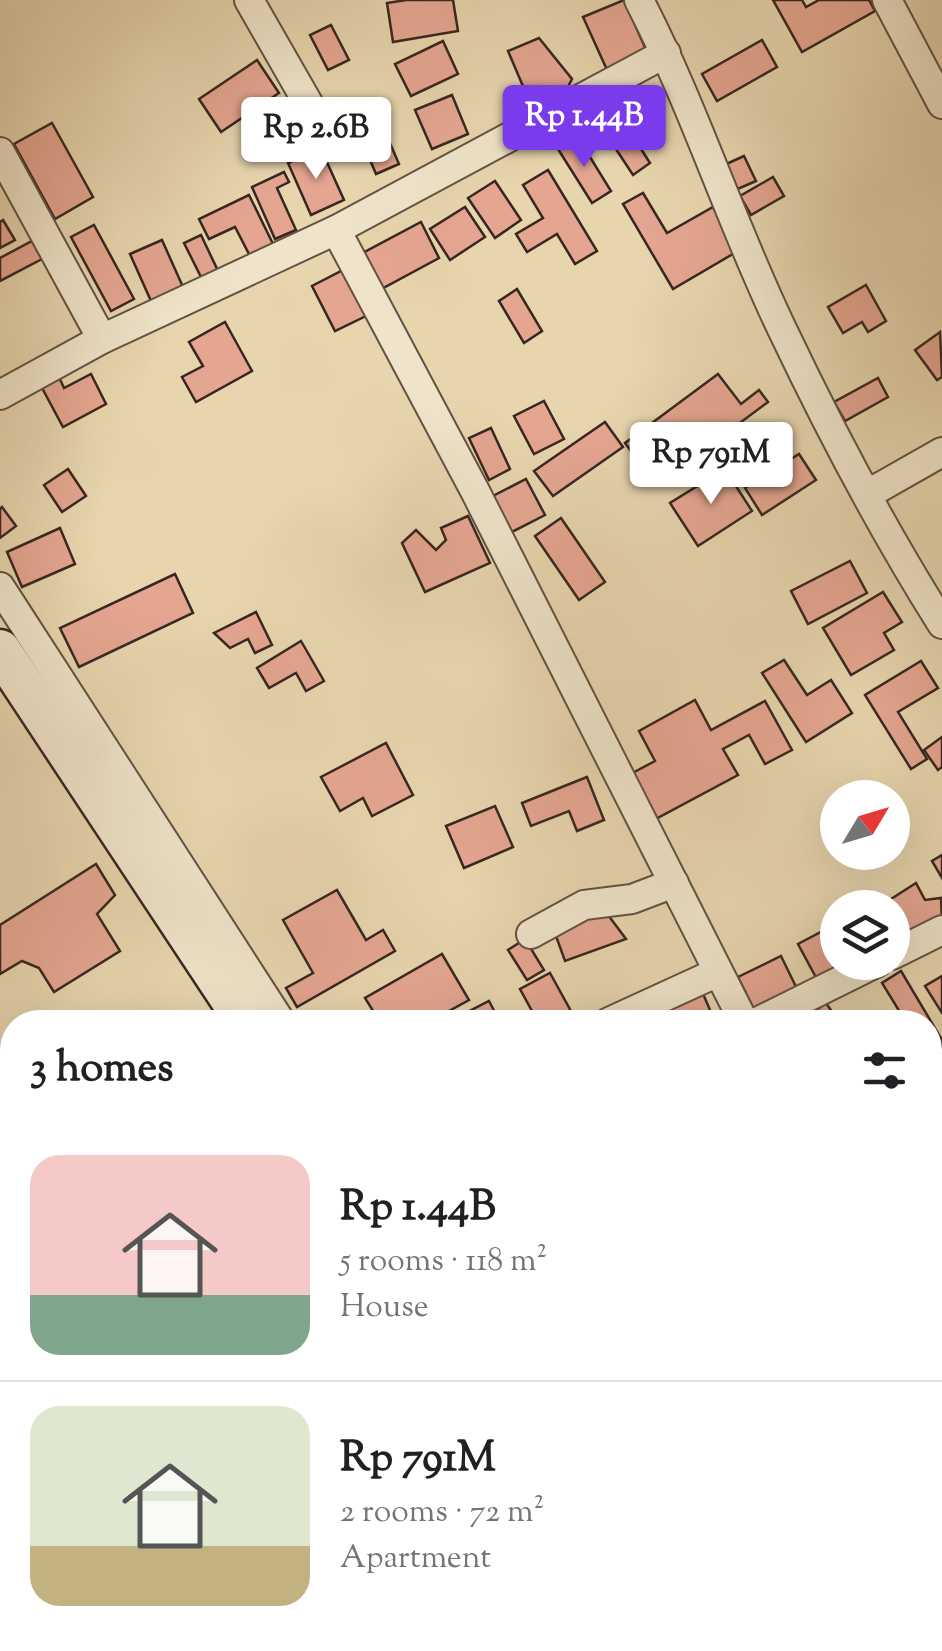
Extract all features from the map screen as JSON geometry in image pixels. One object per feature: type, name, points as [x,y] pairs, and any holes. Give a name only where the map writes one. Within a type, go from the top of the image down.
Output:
[{"type":"main road","points":[[5,669],[238,1010]]},
{"type":"street","points":[[249,0],[312,110]]},
{"type":"street","points":[[639,0],[666,53],[782,328],[909,572],[942,624]]},
{"type":"street","points":[[887,0],[942,104]]},
{"type":"street","points":[[0,394],[102,339],[336,230],[666,53]]},
{"type":"street","points":[[0,152],[102,339]]},
{"type":"street","points":[[336,230],[475,491],[737,1010]]},
{"type":"street","points":[[868,494],[942,452]]},
{"type":"street","points":[[0,587],[274,1010]]},
{"type":"street","points":[[531,934],[584,905],[632,899],[674,884]]},
{"type":"street","points":[[910,946],[942,930]]},
{"type":"street","points":[[635,1010],[716,973]]},
{"type":"street","points":[[781,1010],[842,980]]},
{"type":"building","points":[[453,0],[458,31],[393,42],[387,3]]},
{"type":"building","points":[[624,0],[648,54],[608,72],[583,17]]},
{"type":"building","points":[[773,0],[802,0],[806,7],[819,0],[869,0],[875,11],[802,52]]},
{"type":"building","points":[[331,25],[349,60],[328,70],[310,35]]},
{"type":"building","points":[[539,38],[572,79],[561,100],[534,112],[508,51]]},
{"type":"building","points":[[762,40],[777,67],[717,101],[702,74]]},
{"type":"building","points":[[443,41],[458,74],[411,96],[395,64]]},
{"type":"building","points":[[257,60],[279,93],[221,132],[199,99]]},
{"type":"building","points":[[452,95],[468,134],[432,149],[415,110]]},
{"type":"building","points":[[380,120],[399,164],[376,174],[357,129]]},
{"type":"building","points":[[52,123],[93,197],[55,219],[14,144]]},
{"type":"building","points":[[629,130],[650,163],[633,175],[612,143]]},
{"type":"building","points":[[577,136],[611,191],[592,203],[558,149]]},
{"type":"building","points":[[321,149],[344,200],[311,215],[288,163]]},
{"type":"building","points":[[744,156],[756,181],[733,191],[722,166]]},
{"type":"building","points":[[548,170],[597,251],[575,264],[557,234],[527,252],[516,234],[543,218],[523,185]]},
{"type":"building","points":[[284,172],[289,182],[277,188],[296,230],[275,239],[252,187]]},
{"type":"building","points":[[773,177],[784,196],[751,215],[740,196]]},
{"type":"building","points":[[495,181],[521,220],[495,238],[468,198]]},
{"type":"building","points":[[643,193],[667,233],[713,207],[738,251],[673,289],[623,204]]},
{"type":"building","points":[[249,195],[274,246],[251,258],[235,227],[209,239],[199,219]]},
{"type":"building","points":[[465,207],[485,237],[450,260],[430,229]]},
{"type":"building","points":[[3,220],[15,240],[0,248],[0,222]]},
{"type":"building","points":[[421,222],[439,258],[374,293],[355,257]]},
{"type":"building","points":[[94,225],[134,299],[111,311],[71,237]]},
{"type":"building","points":[[201,235],[219,273],[203,281],[184,243]]},
{"type":"building","points":[[162,240],[183,287],[151,301],[130,254]]},
{"type":"building","points":[[32,241],[42,259],[0,281],[0,258]]},
{"type":"building","points":[[345,269],[368,315],[335,331],[312,286]]},
{"type":"building","points":[[866,285],[886,321],[868,332],[862,322],[843,333],[828,307]]},
{"type":"building","points":[[517,289],[542,331],[524,343],[499,301]]},
{"type":"building","points":[[225,322],[252,371],[196,402],[182,377],[203,366],[189,342]]},
{"type":"building","points":[[940,332],[942,377],[937,380],[915,350]]},
{"type":"building","points":[[91,374],[106,404],[63,427],[41,386],[59,377],[64,388]]},
{"type":"building","points":[[718,374],[741,404],[759,390],[768,402],[656,485],[625,443]]},
{"type":"building","points":[[878,378],[888,397],[845,421],[834,402]]},
{"type":"building","points":[[544,401],[564,439],[534,454],[514,416]]},
{"type":"building","points":[[605,422],[623,447],[553,496],[534,471]]},
{"type":"building","points":[[491,428],[510,469],[489,480],[469,438]]},
{"type":"building","points":[[799,454],[816,480],[762,515],[745,488]]},
{"type":"building","points":[[68,469],[86,496],[62,512],[44,485]]},
{"type":"building","points":[[725,469],[752,511],[698,546],[670,503]]},
{"type":"building","points":[[526,479],[545,515],[508,534],[489,498]]},
{"type":"building","points":[[0,509],[16,526],[0,538]]},
{"type":"building","points":[[468,516],[490,563],[425,592],[402,543],[416,530],[436,550],[446,540],[441,528]]},
{"type":"building","points":[[561,518],[605,582],[579,600],[535,536]]},
{"type":"building","points":[[60,528],[75,564],[22,587],[7,552]]},
{"type":"building","points":[[850,561],[867,593],[808,624],[791,591]]},
{"type":"building","points":[[175,574],[193,613],[79,667],[60,628]]},
{"type":"building","points":[[883,592],[902,622],[884,633],[894,650],[851,675],[823,628]]},
{"type":"building","points":[[256,612],[272,645],[255,653],[248,639],[230,648],[214,633]]},
{"type":"building","points":[[301,641],[324,681],[306,691],[296,673],[269,688],[257,668]]},
{"type":"building","points":[[784,660],[807,695],[831,680],[852,713],[806,742],[762,673]]},
{"type":"building","points":[[921,661],[938,688],[898,712],[927,759],[911,769],[865,695]]},
{"type":"building","points":[[695,700],[711,730],[765,701],[792,750],[765,764],[749,735],[723,749],[738,775],[650,822],[625,777],[655,761],[639,731]]},
{"type":"building","points":[[942,737],[942,767],[938,770],[924,750]]},
{"type":"building","points":[[386,743],[413,795],[372,816],[363,798],[340,811],[321,777]]},
{"type":"building","points":[[587,777],[604,820],[577,831],[569,811],[531,826],[522,803]]},
{"type":"building","points":[[495,806],[513,847],[464,868],[446,826]]},
{"type":"building","points":[[942,855],[942,878],[932,861]]},
{"type":"building","points":[[96,864],[115,895],[97,914],[120,951],[54,992],[39,968],[22,961],[0,974],[0,925]]},
{"type":"building","points":[[916,883],[925,900],[941,898],[942,923],[910,942],[910,890],[905,890]]},
{"type":"building","points":[[337,890],[366,940],[383,930],[395,951],[297,1007],[286,988],[313,973],[283,920]]},
{"type":"building","points":[[602,907],[626,939],[565,961],[552,925]]},
{"type":"building","points":[[820,932],[820,980],[824,980],[819,983],[798,944]]},
{"type":"building","points":[[525,939],[544,970],[527,980],[508,950]]},
{"type":"building","points":[[442,954],[469,1000],[451,1010],[372,1010],[365,998]]},
{"type":"building","points":[[781,956],[799,993],[764,1010],[754,1010],[738,977]]},
{"type":"building","points":[[550,973],[570,1010],[531,1010],[520,989]]},
{"type":"building","points":[[942,976],[942,1010],[940,1010],[925,986]]},
{"type":"building","points":[[887,980],[906,980],[924,1010],[899,1010],[882,983]]},
{"type":"building","points":[[701,989],[710,1010],[661,1010],[659,1006]]},
{"type":"building","points":[[489,1001],[494,1010],[471,1010]]}]
